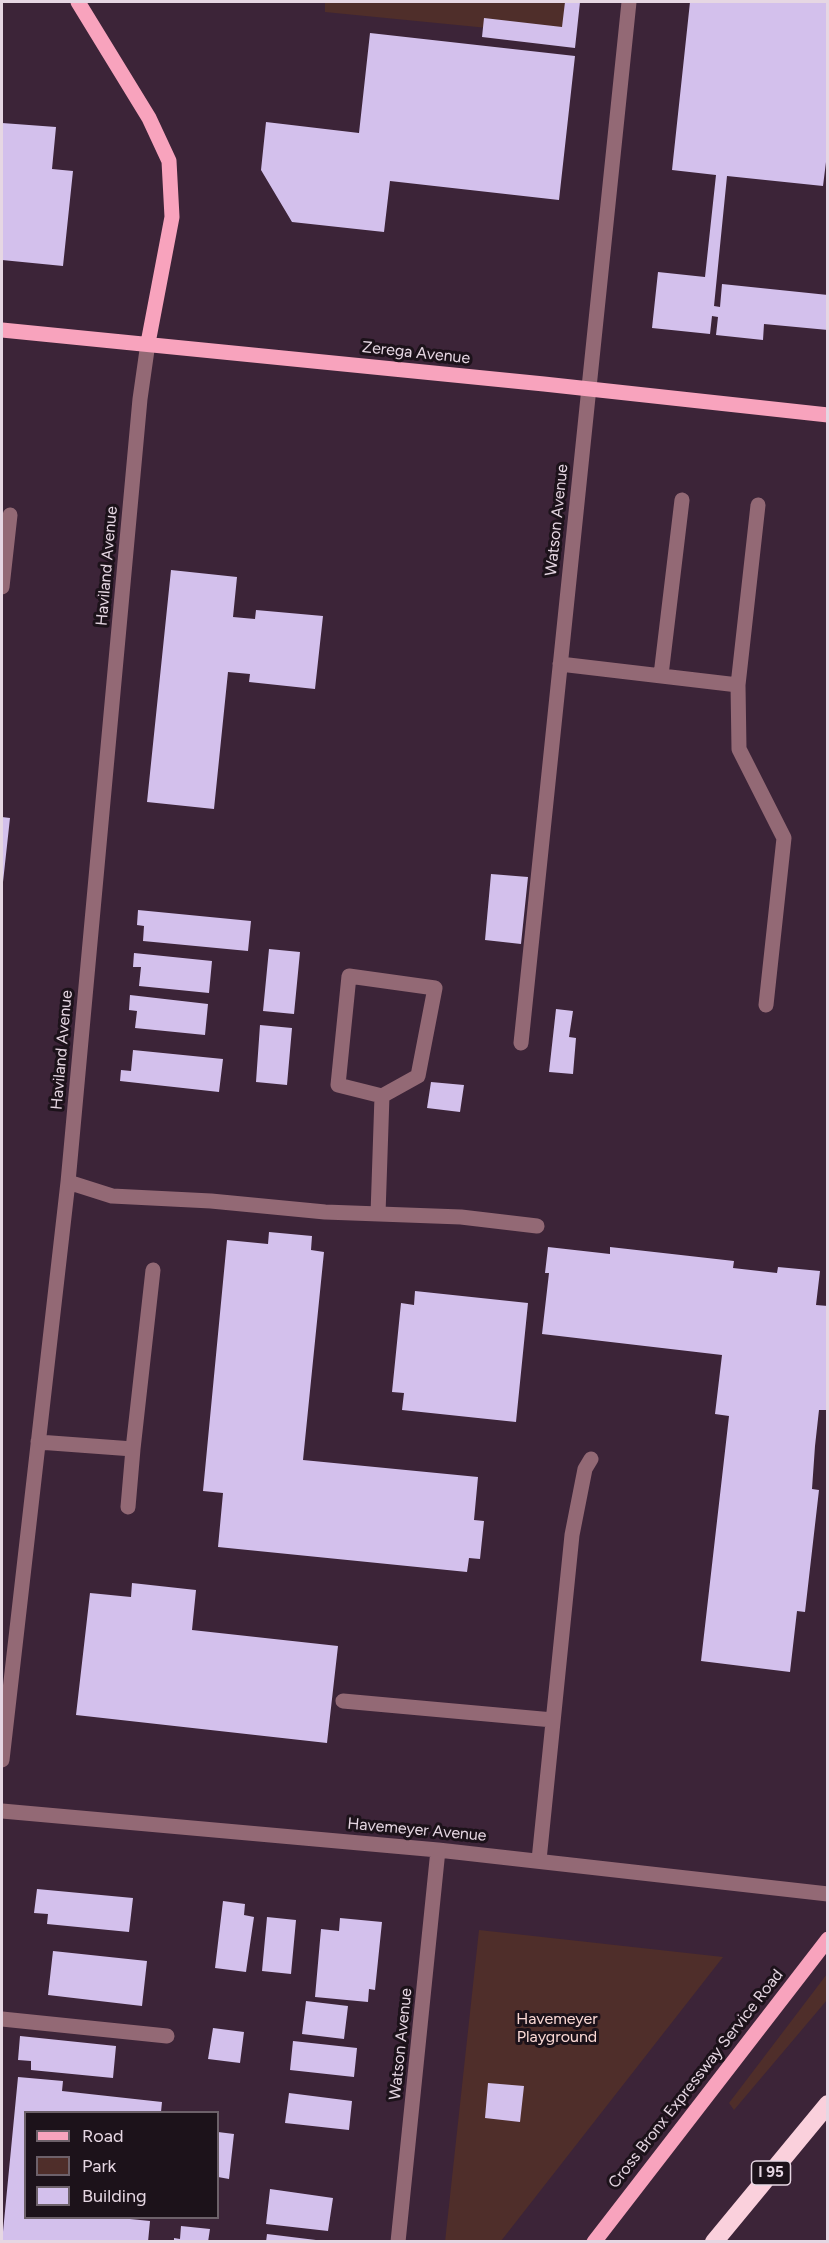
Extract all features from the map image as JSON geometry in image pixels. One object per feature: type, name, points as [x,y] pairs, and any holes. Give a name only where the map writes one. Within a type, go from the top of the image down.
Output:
[{"type":"highway","name":"I 95","points":[[714,2241],[828,2104]]},
{"type":"main road","points":[[78,2],[149,118],[169,161],[172,217],[148,343]]},
{"type":"main road","name":"Zerega Avenue","points":[[2,330],[589,388],[828,415]]},
{"type":"main road","name":"Cross Bronx Expressway Service Road","points":[[594,2241],[828,1939]]},
{"type":"street","name":"Watson Avenue","points":[[521,1043],[629,2]]},
{"type":"street","name":"Haviland Avenue","points":[[2,1760],[68,1182],[139,411],[148,343]]},
{"type":"street","points":[[661,675],[682,500]]},
{"type":"street","points":[[758,505],[738,686],[739,748],[784,838],[766,1005]]},
{"type":"street","points":[[2,587],[10,515]]},
{"type":"street","points":[[561,664],[738,686]]},
{"type":"street","points":[[349,976],[435,988],[418,1076],[382,1096],[338,1085],[349,976]]},
{"type":"street","points":[[378,1214],[382,1096]]},
{"type":"street","points":[[68,1182],[112,1196],[378,1214],[461,1217],[537,1226]]},
{"type":"street","points":[[128,1507],[153,1270]]},
{"type":"street","points":[[38,1442],[133,1449]]},
{"type":"street","points":[[539,1860],[572,1535],[585,1469],[591,1459]]},
{"type":"street","points":[[344,1701],[553,1720]]},
{"type":"street","name":"Havemeyer Avenue","points":[[2,1811],[539,1860],[828,1894]]},
{"type":"street","name":"Watson Avenue","points":[[398,2241],[438,1850]]},
{"type":"street","points":[[2,2019],[167,2036]]},
{"type":"green space","points":[[325,2],[572,2],[569,36],[325,12]]},
{"type":"green space","name":"Havemeyer Playground","points":[[479,1930],[723,1957],[501,2241],[445,2242]]},
{"type":"green space","points":[[827,1974],[827,2000],[734,2110],[729,2103]]},
{"type":"building","points":[[565,2],[580,2],[575,48],[482,37],[484,18],[562,27]]},
{"type":"building","points":[[690,2],[828,2],[828,146],[823,186],[727,176],[714,306],[720,307],[722,284],[828,295],[828,330],[764,324],[763,340],[716,335],[718,317],[712,316],[710,334],[652,328],[658,272],[705,277],[716,175],[672,170]]},
{"type":"building","points":[[370,33],[575,56],[559,200],[390,181],[384,232],[292,222],[261,170],[266,122],[359,133]]},
{"type":"building","points":[[2,123],[56,127],[52,169],[73,171],[63,266],[2,260]]},
{"type":"building","points":[[171,570],[237,577],[233,617],[255,619],[256,610],[323,616],[315,689],[249,682],[250,674],[228,672],[214,809],[147,802]]},
{"type":"building","points":[[2,817],[10,818],[3,882],[2,882]]},
{"type":"building","points":[[491,874],[528,877],[521,944],[485,940]]},
{"type":"building","points":[[138,910],[251,921],[248,951],[143,941],[144,926],[137,925]]},
{"type":"building","points":[[269,949],[300,952],[294,1014],[263,1011]]},
{"type":"building","points":[[134,953],[212,961],[209,993],[139,986],[141,967],[133,967]]},
{"type":"building","points":[[130,995],[208,1004],[205,1035],[135,1028],[137,1011],[129,1010]]},
{"type":"building","points":[[556,1009],[573,1011],[569,1037],[576,1038],[573,1074],[549,1072]]},
{"type":"building","points":[[260,1025],[292,1028],[287,1085],[256,1082]]},
{"type":"building","points":[[133,1050],[223,1059],[219,1092],[120,1081],[121,1070],[131,1071]]},
{"type":"building","points":[[431,1082],[464,1085],[460,1112],[427,1108]]},
{"type":"building","points":[[269,1232],[312,1236],[311,1250],[324,1252],[303,1460],[478,1477],[474,1520],[484,1521],[480,1559],[469,1558],[467,1572],[218,1547],[223,1493],[203,1491],[227,1240],[268,1244]]},
{"type":"building","points":[[548,1247],[610,1254],[610,1247],[734,1261],[733,1268],[777,1273],[778,1267],[820,1271],[816,1305],[828,1306],[828,1395],[826,1410],[819,1410],[812,1489],[819,1490],[805,1612],[797,1611],[790,1672],[701,1661],[729,1416],[715,1414],[722,1355],[542,1334],[549,1273],[545,1273]]},
{"type":"building","points":[[415,1291],[528,1303],[516,1422],[402,1410],[404,1393],[392,1392],[401,1303],[414,1305]]},
{"type":"building","points":[[132,1583],[196,1590],[192,1630],[338,1646],[327,1743],[76,1715],[90,1593],[131,1597]]},
{"type":"building","points":[[37,1889],[133,1898],[129,1932],[47,1924],[48,1914],[34,1913]]},
{"type":"building","points":[[223,1901],[245,1904],[244,1915],[254,1917],[246,1972],[215,1968]]},
{"type":"building","points":[[267,1917],[296,1920],[291,1974],[262,1971]]},
{"type":"building","points":[[340,1918],[382,1922],[375,1990],[369,1989],[368,2002],[315,1997],[321,1929],[339,1931]]},
{"type":"building","points":[[53,1951],[147,1961],[142,2006],[48,1995]]},
{"type":"building","points":[[306,2001],[348,2006],[344,2039],[302,2034]]},
{"type":"building","points":[[213,2028],[244,2032],[240,2063],[208,2059]]},
{"type":"building","points":[[20,2036],[116,2046],[113,2078],[31,2070],[31,2061],[18,2060]]},
{"type":"building","points":[[293,2041],[357,2048],[354,2077],[290,2070]]},
{"type":"building","points":[[18,2077],[63,2081],[62,2091],[162,2102],[161,2111],[24,2111],[24,2219],[150,2221],[148,2242],[2,2242]]},
{"type":"building","points":[[488,2083],[524,2086],[520,2122],[485,2118]]},
{"type":"building","points":[[289,2093],[352,2101],[349,2130],[285,2123]]},
{"type":"building","points":[[219,2132],[234,2134],[229,2179],[219,2177]]},
{"type":"building","points":[[270,2189],[333,2198],[328,2231],[266,2224]]},
{"type":"building","points":[[181,2226],[210,2229],[208,2242],[174,2242],[174,2238],[180,2239]]},
{"type":"building","points":[[267,2234],[316,2240],[316,2242],[266,2242]]}]
